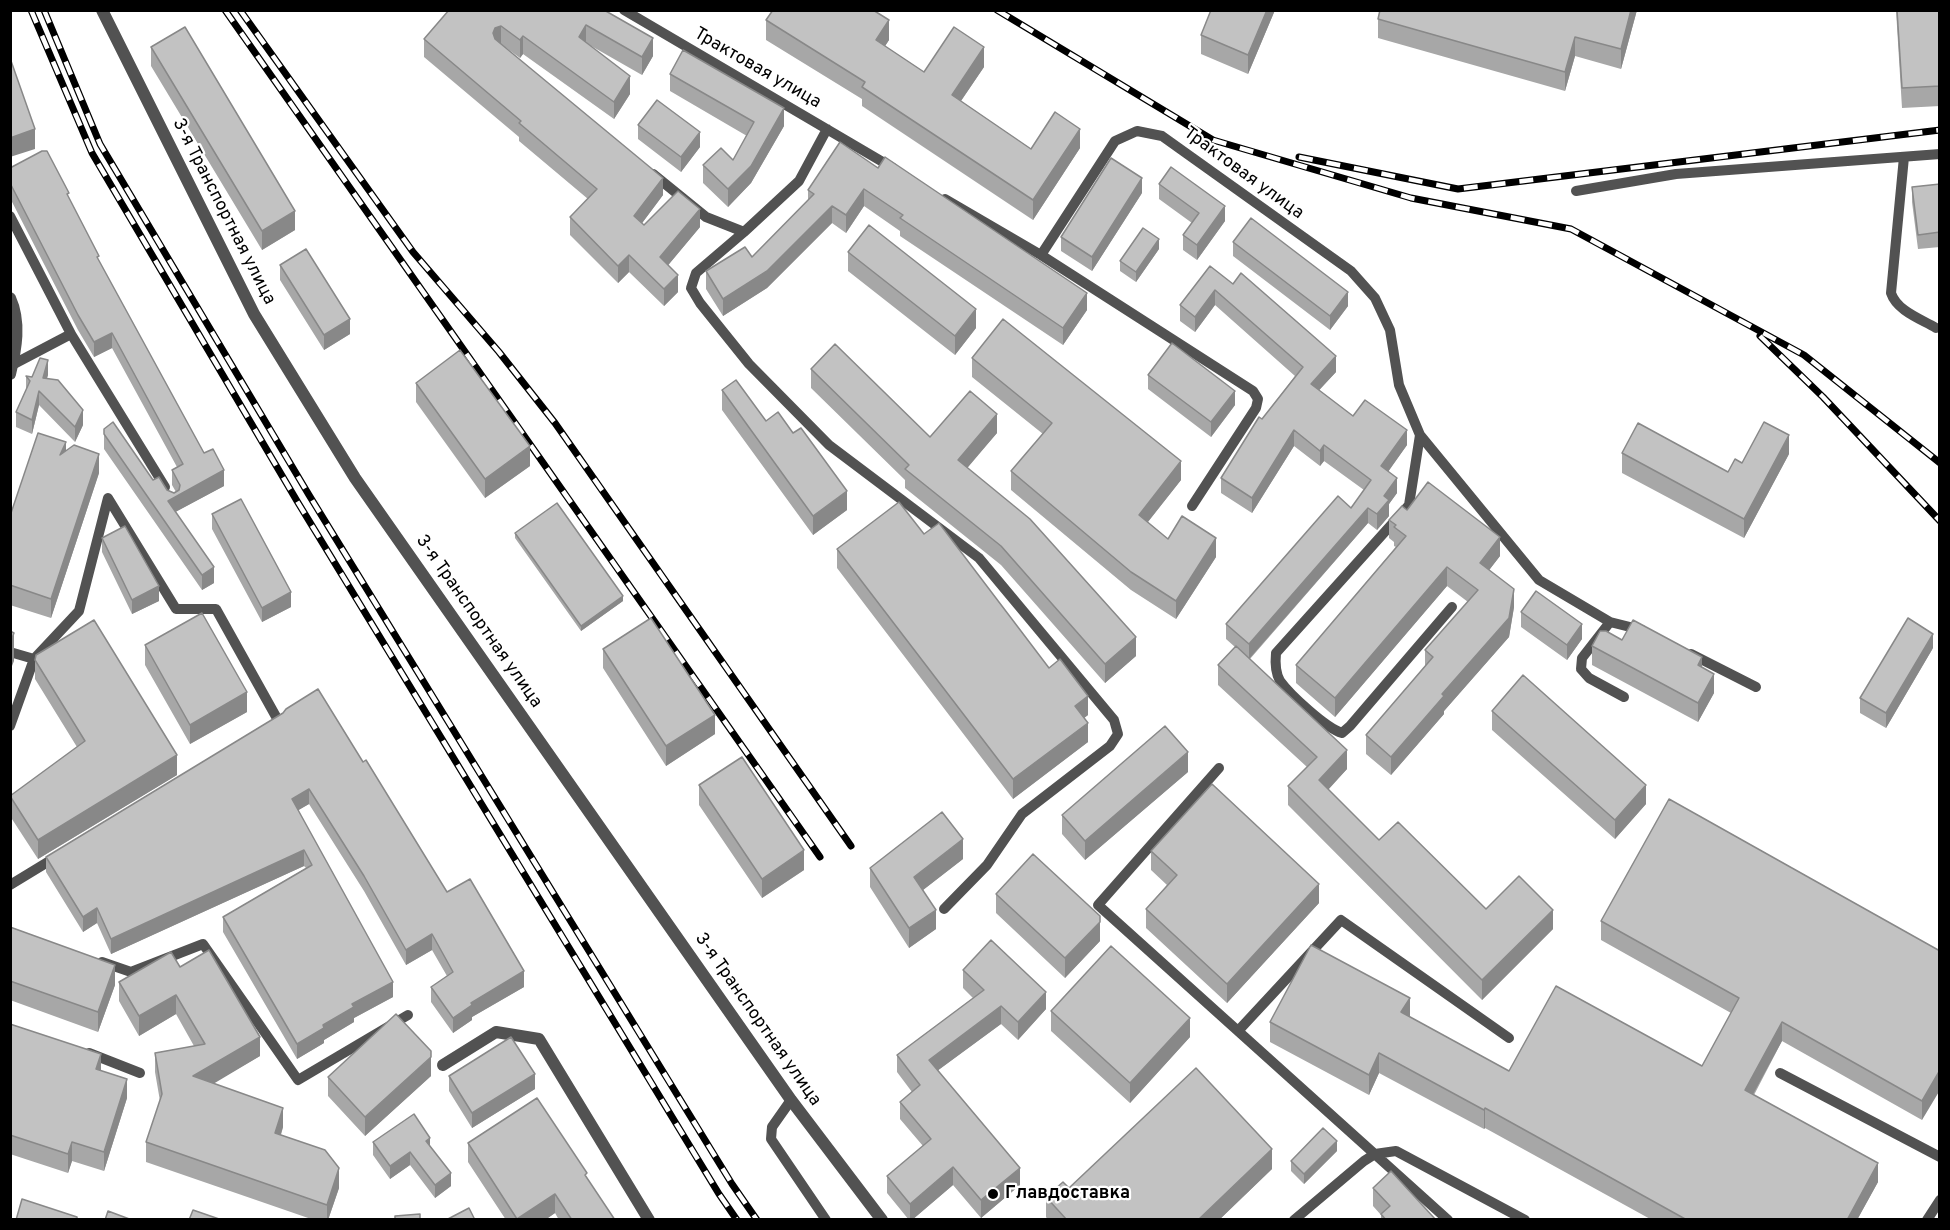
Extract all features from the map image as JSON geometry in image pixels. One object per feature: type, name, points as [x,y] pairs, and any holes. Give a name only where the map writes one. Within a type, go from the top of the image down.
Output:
[{"type":"street","name":"3-я Транспортная улица","points":[[102,10],[254,314],[355,478],[791,1100],[882,1220]]},
{"type":"street","points":[[10,298],[16,323],[16,342],[11,369]]},
{"type":"street","points":[[443,1065],[496,1032],[539,1039],[649,1220]]},
{"type":"lane","name":"Трактовая улица","points":[[624,10],[898,171]]},
{"type":"lane","points":[[827,129],[799,181],[696,273],[692,288],[700,303],[749,364],[829,445],[979,558],[1113,720],[1118,734],[1110,746],[1022,814],[987,865],[944,909]]},
{"type":"lane","name":"Трактовая улица","points":[[1041,255],[1115,141],[1137,131],[1162,136],[1351,271],[1375,298],[1390,330],[1399,385],[1420,435],[1539,580],[1610,622],[1636,627],[1657,637]]},
{"type":"lane","points":[[1575,191],[1676,174],[1940,154]]},
{"type":"lane","points":[[1904,157],[1892,293],[1894,301],[1905,310],[1936,328]]},
{"type":"lane","points":[[643,167],[706,217],[744,232]]},
{"type":"lane","points":[[939,195],[1041,255],[1253,392],[1258,399],[1256,408],[1192,506]]},
{"type":"lane","points":[[10,216],[71,334],[173,501]]},
{"type":"lane","points":[[11,369],[71,334]]},
{"type":"lane","points":[[1420,435],[1409,505],[1276,653],[1275,667],[1281,681],[1308,709],[1334,730],[1342,733],[1452,607]]},
{"type":"lane","points":[[10,726],[34,659],[79,611],[108,498],[176,609],[216,609],[279,722],[259,734]]},
{"type":"lane","points":[[1610,622],[1582,658],[1581,669],[1589,678],[1624,697]]},
{"type":"lane","points":[[1677,647],[1756,687]]},
{"type":"lane","points":[[10,652],[34,659]]},
{"type":"lane","points":[[1219,768],[1098,905],[1448,1220]]},
{"type":"lane","points":[[10,885],[70,849]]},
{"type":"lane","points":[[1238,1031],[1341,920],[1509,1038]]},
{"type":"lane","points":[[87,957],[131,972],[203,944],[298,1080],[408,1016]]},
{"type":"lane","points":[[74,1047],[140,1072]]},
{"type":"lane","points":[[1780,1073],[1940,1157]]},
{"type":"lane","points":[[791,1100],[772,1127],[771,1139],[826,1220]]},
{"type":"lane","points":[[1294,1220],[1364,1161],[1376,1154],[1396,1151],[1525,1220]]},
{"type":"lane","points":[[1927,1220],[1940,1200]]},
{"type":"building","points":[[449,10],[604,10],[653,38],[642,57],[586,25],[579,37],[630,76],[614,102],[523,36],[520,40],[501,26],[495,28],[493,33],[495,39],[663,178],[634,216],[644,225],[678,191],[700,209],[660,257],[678,275],[664,289],[629,255],[618,266],[570,217],[597,189],[424,39]]},
{"type":"building","points":[[773,10],[873,10],[889,20],[876,40],[924,72],[954,27],[984,47],[952,95],[1031,149],[1055,112],[1080,129],[1033,200],[862,87],[865,82],[766,20]]},
{"type":"building","points":[[1211,10],[1267,10],[1248,55],[1201,35]]},
{"type":"building","points":[[1380,10],[1631,10],[1621,49],[1575,37],[1565,72],[1378,19]]},
{"type":"building","points":[[1897,10],[1940,10],[1940,86],[1902,88]]},
{"type":"building","points":[[185,27],[295,211],[262,231],[151,47]]},
{"type":"building","points":[[683,50],[784,108],[751,166],[728,189],[703,165],[721,148],[733,160],[754,122],[670,74]]},
{"type":"building","points":[[10,58],[35,129],[10,138]]},
{"type":"building","points":[[657,100],[700,132],[681,157],[638,125]]},
{"type":"building","points":[[840,142],[878,168],[885,157],[1087,293],[1063,328],[900,218],[903,215],[864,189],[846,215],[832,206],[767,271],[723,299],[706,271],[745,247],[752,257],[814,194],[808,190]]},
{"type":"building","points":[[42,151],[47,151],[99,256],[97,257],[204,453],[213,449],[224,470],[168,501],[214,567],[202,575],[104,434],[104,429],[113,422],[153,480],[159,477],[167,490],[174,493],[179,490],[180,485],[172,470],[183,464],[112,333],[94,342],[10,183],[10,168]]},
{"type":"building","points":[[1111,158],[1142,178],[1092,257],[1061,237]]},
{"type":"building","points":[[1171,167],[1225,206],[1197,245],[1183,235],[1199,213],[1159,184]]},
{"type":"building","points":[[1940,184],[1940,232],[1918,235],[1912,187]]},
{"type":"building","points":[[1251,218],[1348,292],[1330,316],[1233,242]]},
{"type":"building","points":[[869,225],[976,309],[955,336],[848,252]]},
{"type":"building","points":[[1143,228],[1159,239],[1136,272],[1120,261]]},
{"type":"building","points":[[306,249],[350,319],[324,335],[280,265]]},
{"type":"building","points":[[1210,266],[1233,284],[1241,273],[1336,356],[1311,384],[1353,416],[1365,400],[1407,430],[1381,466],[1397,478],[1384,496],[1389,500],[1377,514],[1368,508],[1249,644],[1226,624],[1338,496],[1351,508],[1371,480],[1324,445],[1320,451],[1294,430],[1252,498],[1221,478],[1259,417],[1262,419],[1303,367],[1215,290],[1195,317],[1180,305]]},
{"type":"building","points":[[1003,319],[1181,461],[1139,515],[1168,539],[1182,516],[1216,538],[1176,601],[1131,572],[1011,471],[1052,423],[972,358]]},
{"type":"building","points":[[1172,343],[1235,391],[1211,422],[1148,375]]},
{"type":"building","points":[[835,344],[930,437],[970,391],[997,414],[958,460],[1030,519],[1136,637],[1105,664],[1001,546],[905,469],[909,465],[811,369]]},
{"type":"building","points":[[460,350],[530,446],[485,479],[416,383]]},
{"type":"building","points":[[40,358],[48,360],[43,378],[58,380],[83,410],[75,427],[39,391],[32,420],[16,412],[30,381],[26,376],[32,377]]},
{"type":"building","points":[[736,380],[766,421],[778,412],[793,433],[801,428],[847,491],[813,516],[722,390]]},
{"type":"building","points":[[1764,422],[1789,435],[1744,519],[1622,453],[1638,423],[1728,472],[1735,459],[1742,463]]},
{"type":"building","points":[[38,433],[66,442],[60,455],[74,445],[99,454],[51,599],[10,585],[10,516]]},
{"type":"building","points":[[1428,482],[1500,537],[1480,563],[1514,589],[1509,618],[1442,694],[1444,696],[1391,757],[1366,735],[1433,657],[1425,650],[1478,590],[1447,567],[1335,698],[1296,665],[1406,536],[1389,520],[1402,506],[1407,510]]},
{"type":"building","points":[[241,499],[291,592],[262,608],[212,514]]},
{"type":"building","points":[[899,502],[924,534],[939,523],[1049,668],[1060,659],[1088,696],[1075,706],[1088,723],[1013,779],[837,549]]},
{"type":"building","points":[[557,503],[623,596],[581,626],[515,533]]},
{"type":"building","points":[[125,526],[159,586],[132,600],[102,538]]},
{"type":"building","points":[[1536,591],[1582,624],[1567,645],[1521,612]]},
{"type":"building","points":[[202,613],[247,692],[190,725],[145,645]]},
{"type":"building","points":[[651,618],[715,715],[666,746],[603,649]]},
{"type":"building","points":[[1908,618],[1933,634],[1886,713],[1860,698]]},
{"type":"building","points":[[94,620],[177,755],[38,840],[10,796],[85,741],[35,660],[36,655]]},
{"type":"building","points":[[1633,620],[1702,657],[1698,665],[1714,674],[1698,703],[1592,646],[1600,631],[1606,631],[1622,640]]},
{"type":"building","points":[[10,631],[14,633],[10,643]]},
{"type":"building","points":[[1236,646],[1347,750],[1319,780],[1379,840],[1398,822],[1486,909],[1519,876],[1553,910],[1482,980],[1288,786],[1317,757],[1218,665]]},
{"type":"building","points":[[1523,675],[1646,785],[1615,820],[1492,711]]},
{"type":"building","points":[[318,689],[363,762],[366,760],[447,892],[470,879],[524,971],[471,1003],[472,1005],[453,1018],[431,987],[453,972],[432,934],[406,950],[364,876],[309,789],[292,799],[393,982],[352,1004],[354,1007],[297,1044],[223,917],[312,865],[304,850],[111,939],[97,908],[83,917],[46,857],[283,713]]},
{"type":"building","points":[[1165,726],[1188,752],[1085,841],[1062,815]]},
{"type":"building","points":[[742,757],[804,850],[762,879],[699,785]]},
{"type":"building","points":[[1212,784],[1319,884],[1227,984],[1146,909],[1177,875],[1151,851]]},
{"type":"building","points":[[1669,799],[1940,951],[1940,1070],[1922,1101],[1782,1022],[1745,1090],[1878,1163],[1847,1220],[1687,1220],[1485,1108],[1484,1110],[1379,1053],[1369,1075],[1270,1022],[1311,945],[1410,998],[1401,1012],[1509,1071],[1556,986],[1702,1066],[1739,998],[1601,921]]},
{"type":"building","points":[[942,812],[963,839],[914,877],[936,910],[909,928],[870,868]]},
{"type":"building","points":[[1033,854],[1100,916],[1100,922],[1065,958],[996,894]]},
{"type":"building","points":[[10,927],[115,965],[98,1012],[10,981]]},
{"type":"building","points":[[991,940],[1046,992],[1018,1022],[1001,1006],[929,1060],[1020,1168],[981,1200],[953,1167],[910,1204],[887,1176],[931,1139],[900,1102],[920,1085],[897,1055],[984,990],[963,970]]},
{"type":"building","points":[[1111,946],[1190,1018],[1130,1083],[1051,1011]]},
{"type":"building","points":[[209,950],[260,1037],[193,1076],[283,1108],[275,1133],[325,1150],[339,1168],[327,1205],[146,1142],[162,1094],[155,1053],[205,1044],[176,995],[139,1016],[119,982],[171,952],[180,967]]},
{"type":"building","points":[[396,1014],[431,1051],[431,1057],[365,1117],[328,1077]]},
{"type":"building","points":[[10,1024],[101,1054],[96,1069],[127,1079],[104,1152],[72,1142],[68,1154],[10,1135]]},
{"type":"building","points":[[511,1037],[535,1074],[472,1113],[449,1076]]},
{"type":"building","points":[[1196,1068],[1272,1149],[1198,1220],[1067,1220],[1046,1197],[1063,1182],[1069,1188]]},
{"type":"building","points":[[537,1098],[615,1220],[572,1220],[555,1194],[517,1219],[468,1143]]},
{"type":"building","points":[[414,1114],[430,1138],[426,1141],[451,1173],[435,1185],[410,1152],[390,1166],[373,1142]]},
{"type":"building","points":[[1323,1128],[1337,1141],[1304,1174],[1291,1161]]},
{"type":"building","points":[[1391,1171],[1436,1220],[1386,1220],[1381,1214],[1390,1206],[1373,1188]]},
{"type":"building","points":[[22,1199],[77,1217],[77,1220],[16,1220]]},
{"type":"building","points":[[469,1208],[475,1220],[446,1220]]},
{"type":"building","points":[[193,1210],[222,1220],[189,1220]]},
{"type":"building","points":[[108,1211],[132,1220],[105,1220]]},
{"type":"building","points":[[420,1214],[420,1220],[395,1220],[395,1216]]},
{"type":"railway","points":[[31,10],[92,153],[297,501],[737,1220]]},
{"type":"railway","points":[[44,10],[100,144],[309,495],[732,1184],[757,1220]]},
{"type":"railway","points":[[225,10],[820,857]]},
{"type":"railway","points":[[240,10],[413,252],[499,352],[555,423],[851,846]]},
{"type":"railway","points":[[997,10],[1213,140],[1411,198],[1571,229],[1804,355],[1940,463]]},
{"type":"railway","points":[[1299,157],[1458,189],[1940,130]]},
{"type":"railway","points":[[1760,336],[1823,397],[1940,521]]},
{"type":"place","name":"Главдоставка","points":[[993,1194]]}]
